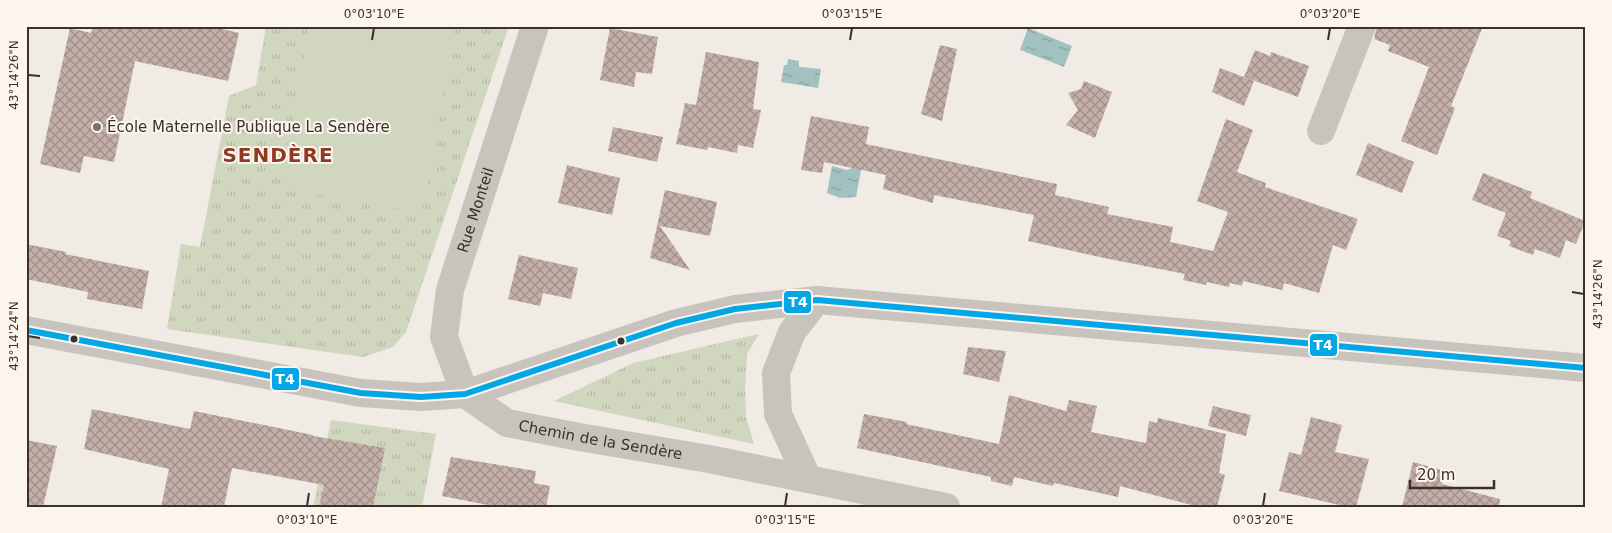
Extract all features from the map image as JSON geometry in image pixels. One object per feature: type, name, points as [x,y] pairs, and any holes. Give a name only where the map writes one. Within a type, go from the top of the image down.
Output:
[{"type":"street","name":"Rue Monteil","points":[[465,394],[444,337],[450,290],[535,26]]},
{"type":"street","points":[[1321,131],[1362,26]]},
{"type":"street","points":[[808,479],[778,414],[776,373],[792,332],[817,300]]},
{"type":"street","points":[[26,330],[361,393],[421,397],[465,394],[676,323],[735,309],[817,300],[1586,368]]},
{"type":"street","name":"Chemin de la Sendère","points":[[465,394],[507,423],[808,479],[886,501],[946,507]]},
{"type":"green space","points":[[266,26],[509,26],[406,332],[393,347],[363,357],[167,329],[181,244],[200,247],[229,96],[256,85]]},
{"type":"green space","points":[[309,26],[455,26],[422,213],[281,188]]},
{"type":"green space","points":[[759,334],[747,354],[745,390],[746,417],[754,444],[554,401],[633,363]]},
{"type":"green space","points":[[331,420],[436,434],[422,507],[313,507]]},
{"type":"water","points":[[1028,28],[1072,46],[1064,67],[1020,50]]},
{"type":"water","points":[[788,59],[799,61],[799,67],[821,69],[818,88],[781,82],[784,65],[787,65]]},
{"type":"water","points":[[853,162],[860,163],[861,170],[856,197],[840,198],[827,193],[832,166],[847,170],[852,168]]},
{"type":"building","points":[[93,26],[210,26],[239,33],[228,81],[135,61],[114,162],[84,156],[80,173],[40,164],[70,28],[91,33]]},
{"type":"building","points":[[1377,26],[1483,26],[1451,106],[1455,108],[1437,155],[1401,141],[1429,67],[1388,51],[1390,45],[1374,39]]},
{"type":"building","points":[[610,28],[658,37],[652,74],[636,72],[634,87],[600,80]]},
{"type":"building","points":[[940,45],[957,49],[942,121],[921,114]]},
{"type":"building","points":[[1255,50],[1270,56],[1271,52],[1309,66],[1298,97],[1244,77]]},
{"type":"building","points":[[706,52],[759,62],[753,109],[761,110],[753,148],[738,145],[737,153],[708,147],[707,150],[676,144],[685,103],[696,105]]},
{"type":"building","points":[[1220,68],[1254,81],[1244,106],[1212,92]]},
{"type":"building","points":[[1084,81],[1112,92],[1095,138],[1066,125],[1078,110],[1068,93],[1081,89]]},
{"type":"building","points":[[811,116],[869,127],[866,144],[1057,184],[1055,195],[1109,207],[1107,214],[1173,227],[1170,242],[1213,251],[1228,212],[1197,201],[1226,119],[1253,130],[1237,172],[1266,183],[1265,187],[1358,219],[1346,250],[1333,245],[1319,293],[1284,283],[1282,290],[1243,281],[1242,286],[1230,283],[1229,287],[1207,282],[1206,285],[1183,280],[1185,274],[1028,241],[1034,215],[934,195],[933,203],[883,189],[886,175],[824,162],[822,173],[801,170]]},
{"type":"building","points":[[613,127],[663,137],[657,162],[608,151]]},
{"type":"building","points":[[1368,143],[1414,162],[1402,193],[1356,175]]},
{"type":"building","points":[[567,165],[620,178],[612,215],[558,203]]},
{"type":"building","points":[[1483,173],[1532,192],[1530,198],[1585,221],[1576,244],[1566,240],[1560,258],[1535,249],[1533,255],[1509,246],[1511,241],[1497,236],[1506,213],[1472,200]]},
{"type":"building","points":[[665,190],[717,202],[710,236],[660,226],[690,270],[650,258]]},
{"type":"building","points":[[26,244],[149,271],[142,309],[87,299],[88,292],[26,279]]},
{"type":"building","points":[[519,255],[578,268],[571,299],[543,293],[540,306],[508,299]]},
{"type":"building","points":[[968,347],[1006,351],[999,382],[963,374]]},
{"type":"building","points":[[1009,395],[1066,411],[1069,400],[1097,406],[1091,432],[1146,443],[1149,421],[1157,423],[1158,418],[1226,434],[1219,473],[1225,475],[1217,507],[1199,507],[1120,486],[1118,497],[1054,483],[1053,486],[1014,477],[1012,486],[991,481],[991,477],[857,448],[864,414],[907,422],[906,424],[999,444]]},
{"type":"building","points":[[1213,406],[1251,415],[1246,436],[1208,426]]},
{"type":"building","points":[[92,409],[190,429],[194,411],[313,436],[385,448],[373,507],[319,507],[324,485],[232,468],[224,507],[161,507],[169,469],[84,449]]},
{"type":"building","points":[[1311,417],[1342,425],[1335,452],[1369,459],[1356,507],[1348,507],[1279,491],[1289,452],[1301,455]]},
{"type":"building","points":[[26,440],[57,446],[43,507],[26,507]]},
{"type":"building","points":[[451,457],[536,471],[534,483],[550,486],[546,507],[498,507],[442,496]]},
{"type":"building","points":[[1413,462],[1445,471],[1442,484],[1500,499],[1499,507],[1402,507]]},
{"type":"transit line","name":"T4","points":[[26,330],[361,393],[421,397],[465,394],[676,323],[735,309],[817,300],[1586,368]]},
{"type":"place","name":"École Maternelle Publique La Sendère","points":[[97,127]]},
{"type":"district","name":"SENDÈRE","points":[[278,155]]}]
